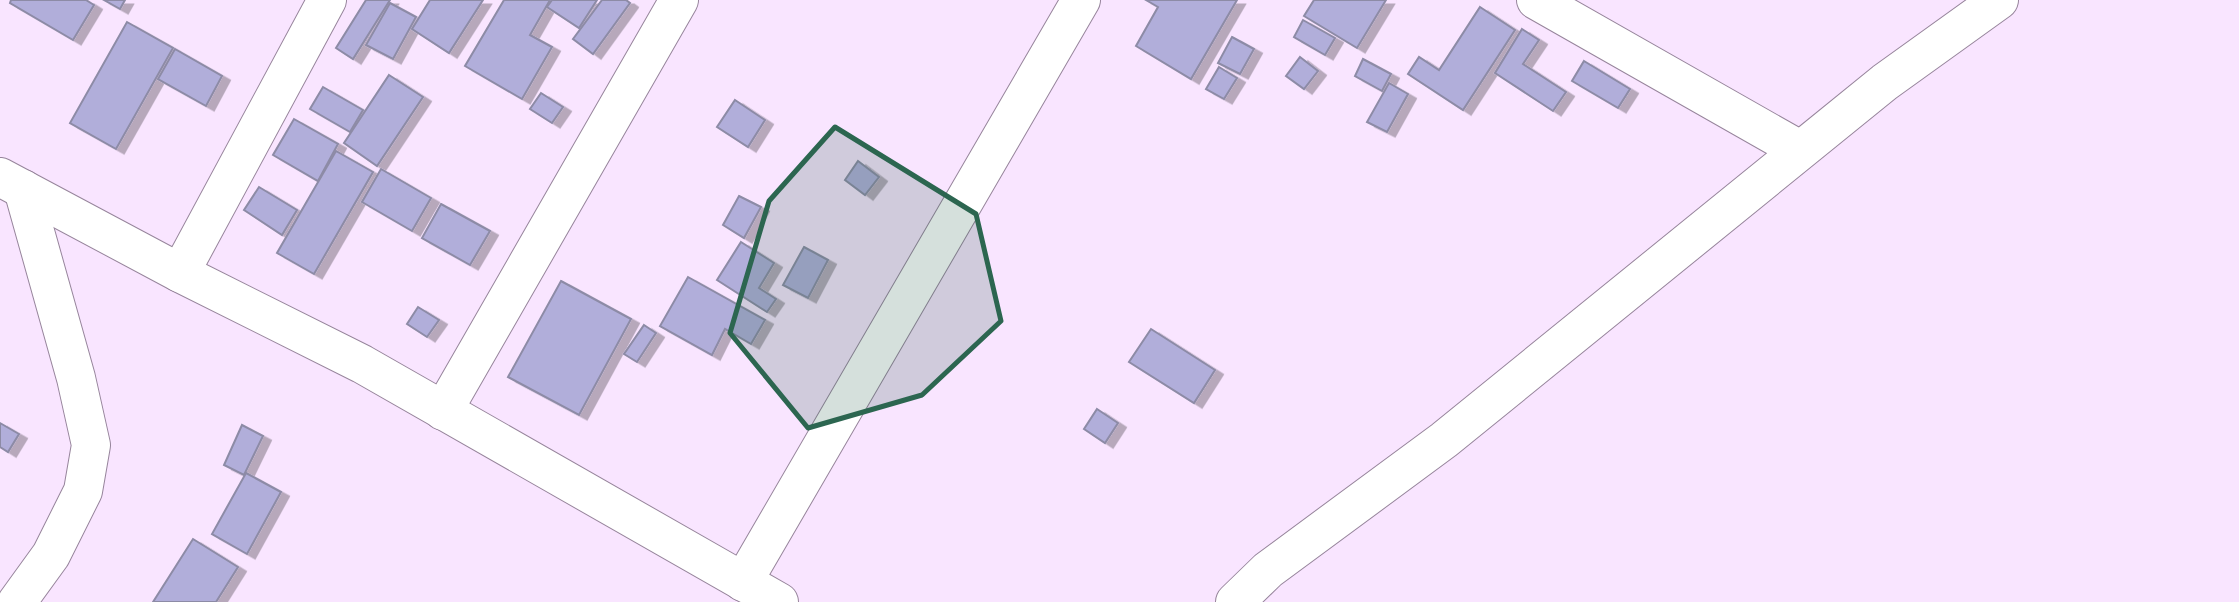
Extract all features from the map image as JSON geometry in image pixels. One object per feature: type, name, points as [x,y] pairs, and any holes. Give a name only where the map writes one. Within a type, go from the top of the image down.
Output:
[{"type":"street","points":[[180,273],[327,0]]},
{"type":"street","points":[[443,411],[679,0]]},
{"type":"street","points":[[743,582],[1081,0]]},
{"type":"street","points":[[1536,0],[1800,150]]},
{"type":"street","points":[[1235,602],[1268,570],[1444,440],[1885,82],[1999,0]]},
{"type":"street","points":[[11,183],[180,273],[362,364],[779,602]]},
{"type":"street","points":[[11,183],[76,378],[91,445],[83,491],[51,555],[17,602]]},
{"type":"highlighted area","points":[[835,127],[976,214],[1001,321],[922,395],[808,428],[730,333],[769,201]]},
{"type":"building","points":[[11,0],[86,0],[94,5],[73,40],[10,3]]},
{"type":"building","points":[[104,0],[125,0],[120,9]]},
{"type":"building","points":[[366,0],[390,0],[353,59],[336,48]]},
{"type":"building","points":[[430,0],[483,0],[449,53],[412,29]]},
{"type":"building","points":[[504,0],[550,0],[530,35],[552,47],[522,99],[465,66]]},
{"type":"building","points":[[552,0],[597,0],[579,28],[547,7]]},
{"type":"building","points":[[602,0],[626,0],[630,3],[593,54],[573,39]]},
{"type":"building","points":[[1146,0],[1237,0],[1191,79],[1136,46],[1158,7]]},
{"type":"building","points":[[1314,0],[1386,0],[1357,48],[1304,16]]},
{"type":"building","points":[[390,3],[416,17],[393,59],[366,45]]},
{"type":"building","points":[[1480,7],[1515,30],[1463,110],[1408,74],[1419,57],[1439,70]]},
{"type":"building","points":[[1303,20],[1335,38],[1325,55],[1294,37]]},
{"type":"building","points":[[127,22],[173,48],[116,149],[70,123]]},
{"type":"building","points":[[1522,29],[1539,40],[1523,64],[1566,92],[1553,111],[1495,73]]},
{"type":"building","points":[[1232,37],[1254,49],[1240,74],[1218,63]]},
{"type":"building","points":[[175,49],[222,76],[206,106],[158,79]]},
{"type":"building","points":[[1300,57],[1318,71],[1304,89],[1286,76]]},
{"type":"building","points":[[1363,59],[1391,74],[1382,91],[1355,76]]},
{"type":"building","points":[[1584,61],[1630,89],[1618,108],[1572,81]]},
{"type":"building","points":[[1219,67],[1237,78],[1224,99],[1206,89]]},
{"type":"building","points":[[389,75],[423,97],[377,166],[344,143]]},
{"type":"building","points":[[1389,83],[1408,94],[1387,132],[1367,122]]},
{"type":"building","points":[[323,87],[363,110],[350,132],[310,109]]},
{"type":"building","points":[[541,93],[563,107],[552,123],[530,109]]},
{"type":"building","points":[[735,100],[765,120],[748,147],[717,127]]},
{"type":"building","points":[[294,119],[338,144],[318,181],[273,155]]},
{"type":"building","points":[[336,151],[373,172],[314,274],[277,253]]},
{"type":"building","points":[[858,161],[879,177],[865,195],[845,180]]},
{"type":"building","points":[[381,169],[431,198],[412,231],[362,202]]},
{"type":"building","points":[[259,187],[297,210],[282,235],[244,210]]},
{"type":"building","points":[[739,196],[761,207],[744,238],[723,225]]},
{"type":"building","points":[[441,204],[490,231],[470,265],[422,238]]},
{"type":"building","points":[[741,242],[774,263],[759,288],[776,299],[767,312],[717,280]]},
{"type":"building","points":[[804,247],[828,260],[808,298],[783,285]]},
{"type":"building","points":[[688,277],[765,320],[751,344],[725,329],[712,355],[660,326]]},
{"type":"building","points":[[561,281],[631,319],[579,415],[508,377]]},
{"type":"building","points":[[418,307],[439,320],[427,337],[407,324]]},
{"type":"building","points":[[644,325],[656,333],[637,362],[624,354]]},
{"type":"building","points":[[1151,329],[1215,370],[1194,403],[1129,362]]},
{"type":"building","points":[[1097,409],[1118,423],[1105,443],[1084,429]]},
{"type":"building","points":[[0,423],[19,434],[8,452],[0,447]]},
{"type":"building","points":[[242,425],[263,436],[244,475],[224,465]]},
{"type":"building","points":[[246,473],[281,492],[247,554],[212,534]]},
{"type":"building","points":[[193,539],[238,567],[216,602],[153,602]]}]
